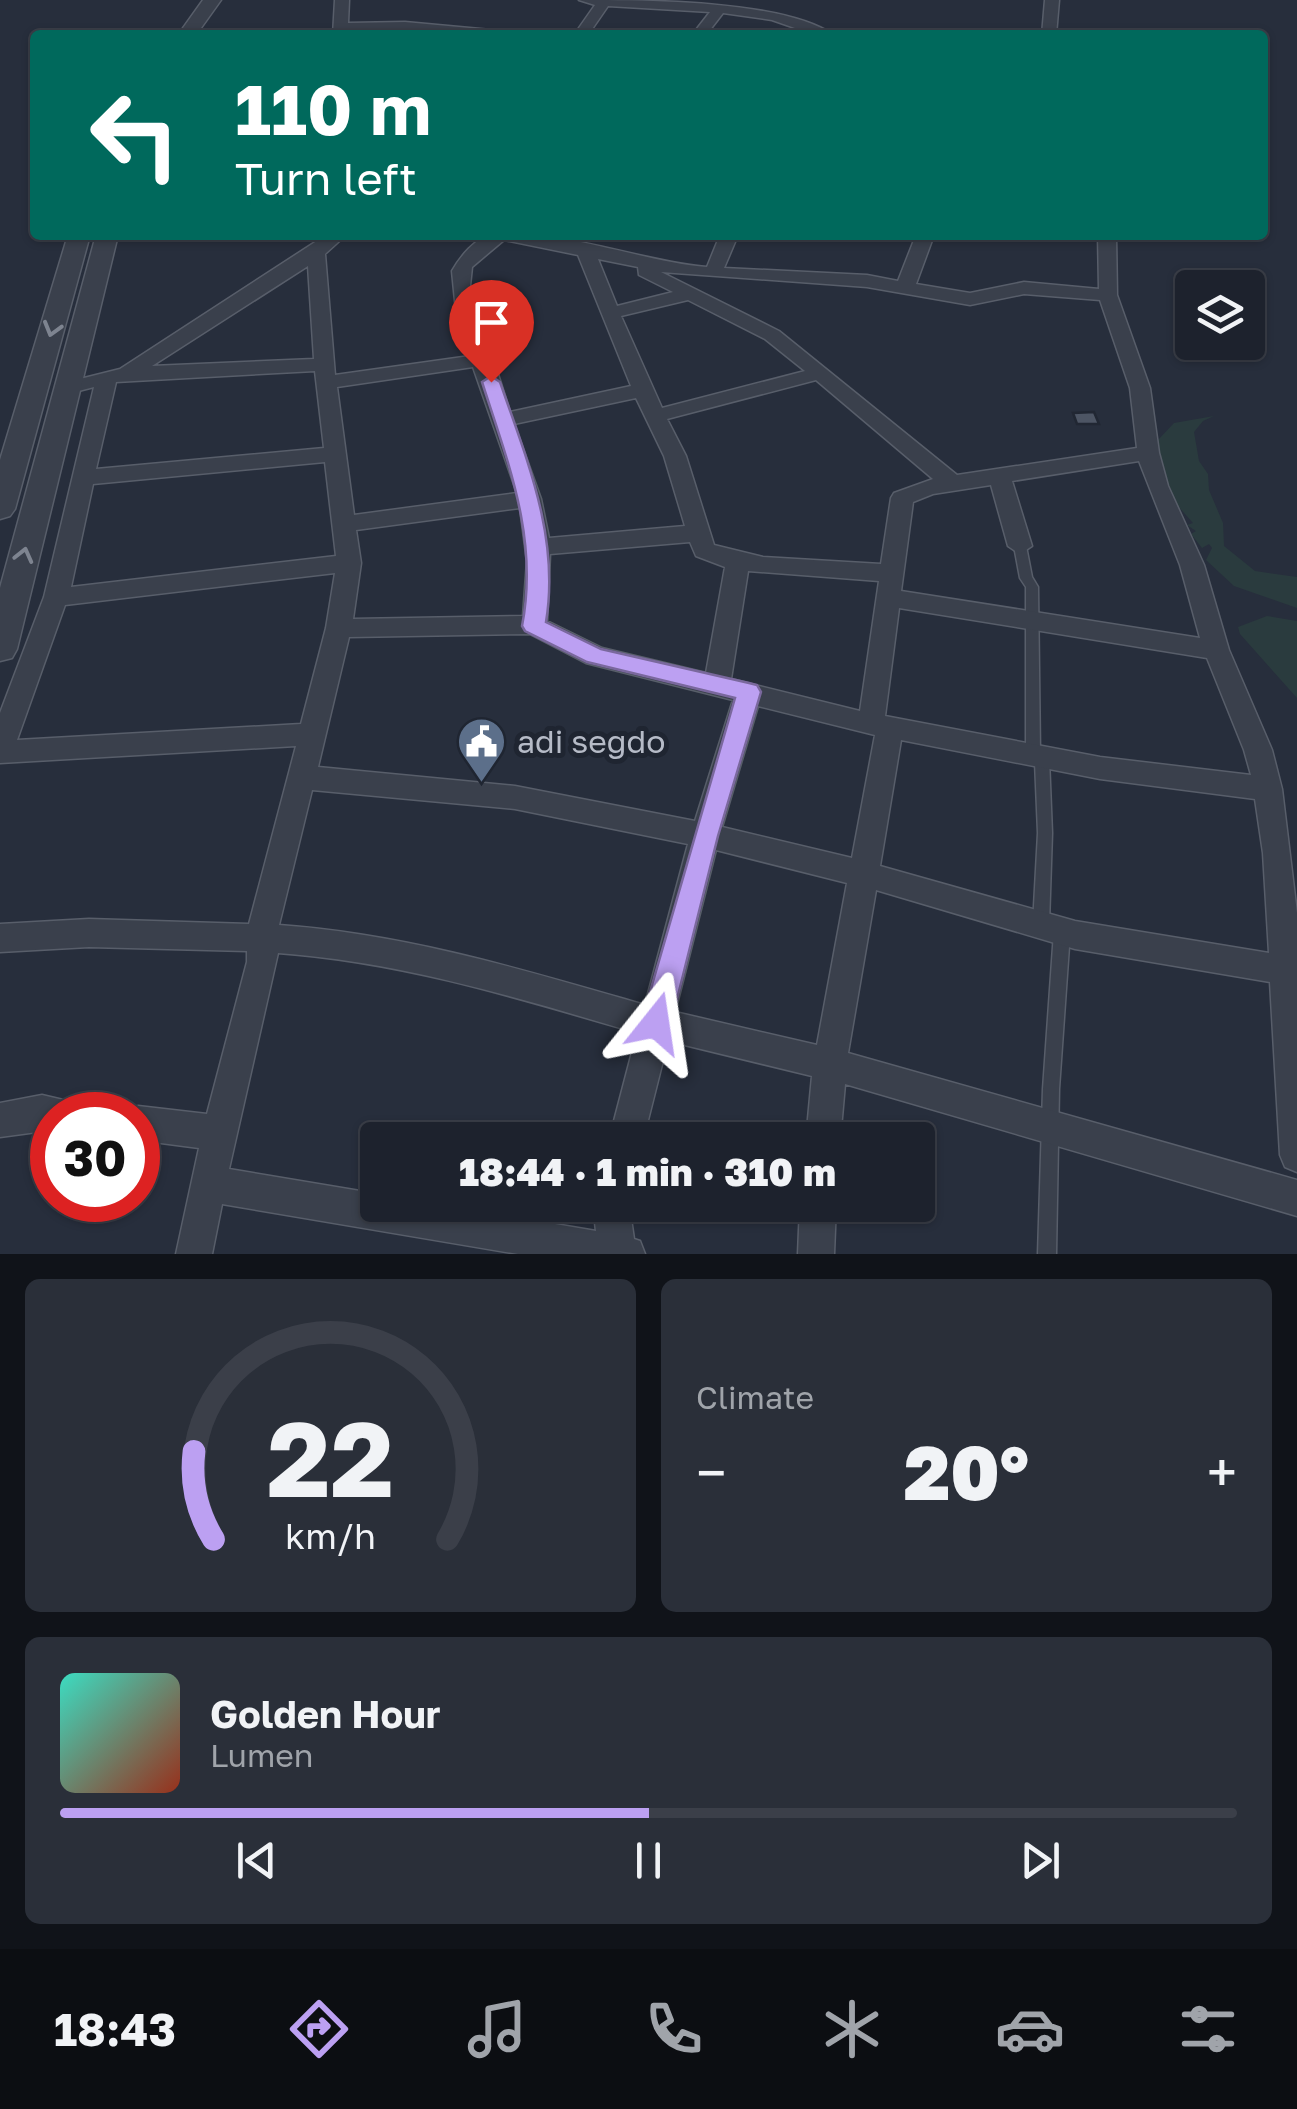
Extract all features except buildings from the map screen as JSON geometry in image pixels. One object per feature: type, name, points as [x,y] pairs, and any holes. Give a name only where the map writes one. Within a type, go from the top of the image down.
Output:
[{"type":"street","points":[[191,30],[212,0]]},
{"type":"street","points":[[210,30],[231,0]]},
{"type":"street","points":[[340,30],[342,0]]},
{"type":"street","points":[[586,0],[675,2],[793,16],[818,30]]},
{"type":"street","points":[[1049,30],[1052,0]]},
{"type":"street","points":[[584,30],[604,2]]},
{"type":"street","points":[[703,30],[720,7]]},
{"type":"street","points":[[353,30],[405,26],[448,30]]},
{"type":"street","points":[[312,734],[0,750],[56,598],[81,478],[116,376],[331,240]]},
{"type":"street","points":[[495,240],[460,271],[459,280],[530,499],[541,586],[534,626]]},
{"type":"street","points":[[525,240],[713,273],[836,278],[970,299],[1024,288],[1108,295]]},
{"type":"street","points":[[713,273],[727,240]]},
{"type":"street","points":[[905,288],[923,240]]},
{"type":"street","points":[[1107,240],[1108,295],[1140,388],[1148,452],[1157,486],[1192,565],[1216,650],[1258,750],[1268,789],[1278,853],[1297,1155]]},
{"type":"street","points":[[0,509],[76,246],[104,245],[0,650]]},
{"type":"street","points":[[194,1254],[263,962],[261,938],[340,628],[349,563],[325,374],[316,253]]},
{"type":"street","points":[[586,253],[654,416],[675,456],[704,550],[712,557],[890,585],[1034,618],[1216,650]]},
{"type":"street","points":[[626,260],[772,336],[952,484]]},
{"type":"street","points":[[610,313],[689,294]]},
{"type":"street","points":[[67,388],[116,376],[325,374],[482,360]]},
{"type":"street","points":[[654,416],[820,373]]},
{"type":"street","points":[[504,420],[643,390]]},
{"type":"street","points":[[825,1122],[830,1064],[866,875],[890,585],[902,498],[929,487],[1148,452]]},
{"type":"street","points":[[81,478],[336,454]]},
{"type":"street","points":[[1000,478],[1020,546]]},
{"type":"street","points":[[344,524],[530,499]]},
{"type":"street","points":[[538,547],[698,534]]},
{"type":"street","points":[[717,684],[738,562]]},
{"type":"street","points":[[56,598],[349,563]]},
{"type":"street","points":[[340,628],[534,626],[595,656],[881,726],[1038,758],[1268,789]]},
{"type":"street","points":[[631,1122],[705,836],[749,692]]},
{"type":"street","points":[[303,778],[394,780],[512,798],[705,836],[866,875],[1052,929],[1285,970]]},
{"type":"street","points":[[0,938],[89,932],[261,938],[330,944],[451,964],[656,1023],[830,1064],[1297,1198]]},
{"type":"street","points":[[0,1120],[30,1114]]},
{"type":"street","points":[[160,1126],[220,1133]]},
{"type":"street","points":[[210,1184],[620,1253],[614,1222]]},
{"type":"street","points":[[816,1254],[817,1222]]},
{"type":"lane","points":[[1020,546],[1026,578],[1032,588],[1038,758],[1052,929],[1047,1254]]},
{"type":"shaded area","points":[[1214,416],[1194,432],[1199,461],[1208,474],[1209,490],[1223,523],[1224,546],[1255,571],[1297,577],[1297,608],[1234,586],[1206,560],[1212,548],[1209,544],[1202,548],[1191,534],[1196,531],[1187,525],[1193,523],[1169,496],[1157,441],[1174,423]]},
{"type":"shaded area","points":[[1267,616],[1297,621],[1297,698],[1240,634],[1238,627]]},
{"type":"place","name":"adi segdo","points":[[482,784]]},
{"type":"route","points":[[491,382],[530,499],[541,586],[534,626],[595,656],[749,692],[705,836],[656,1023]]}]
